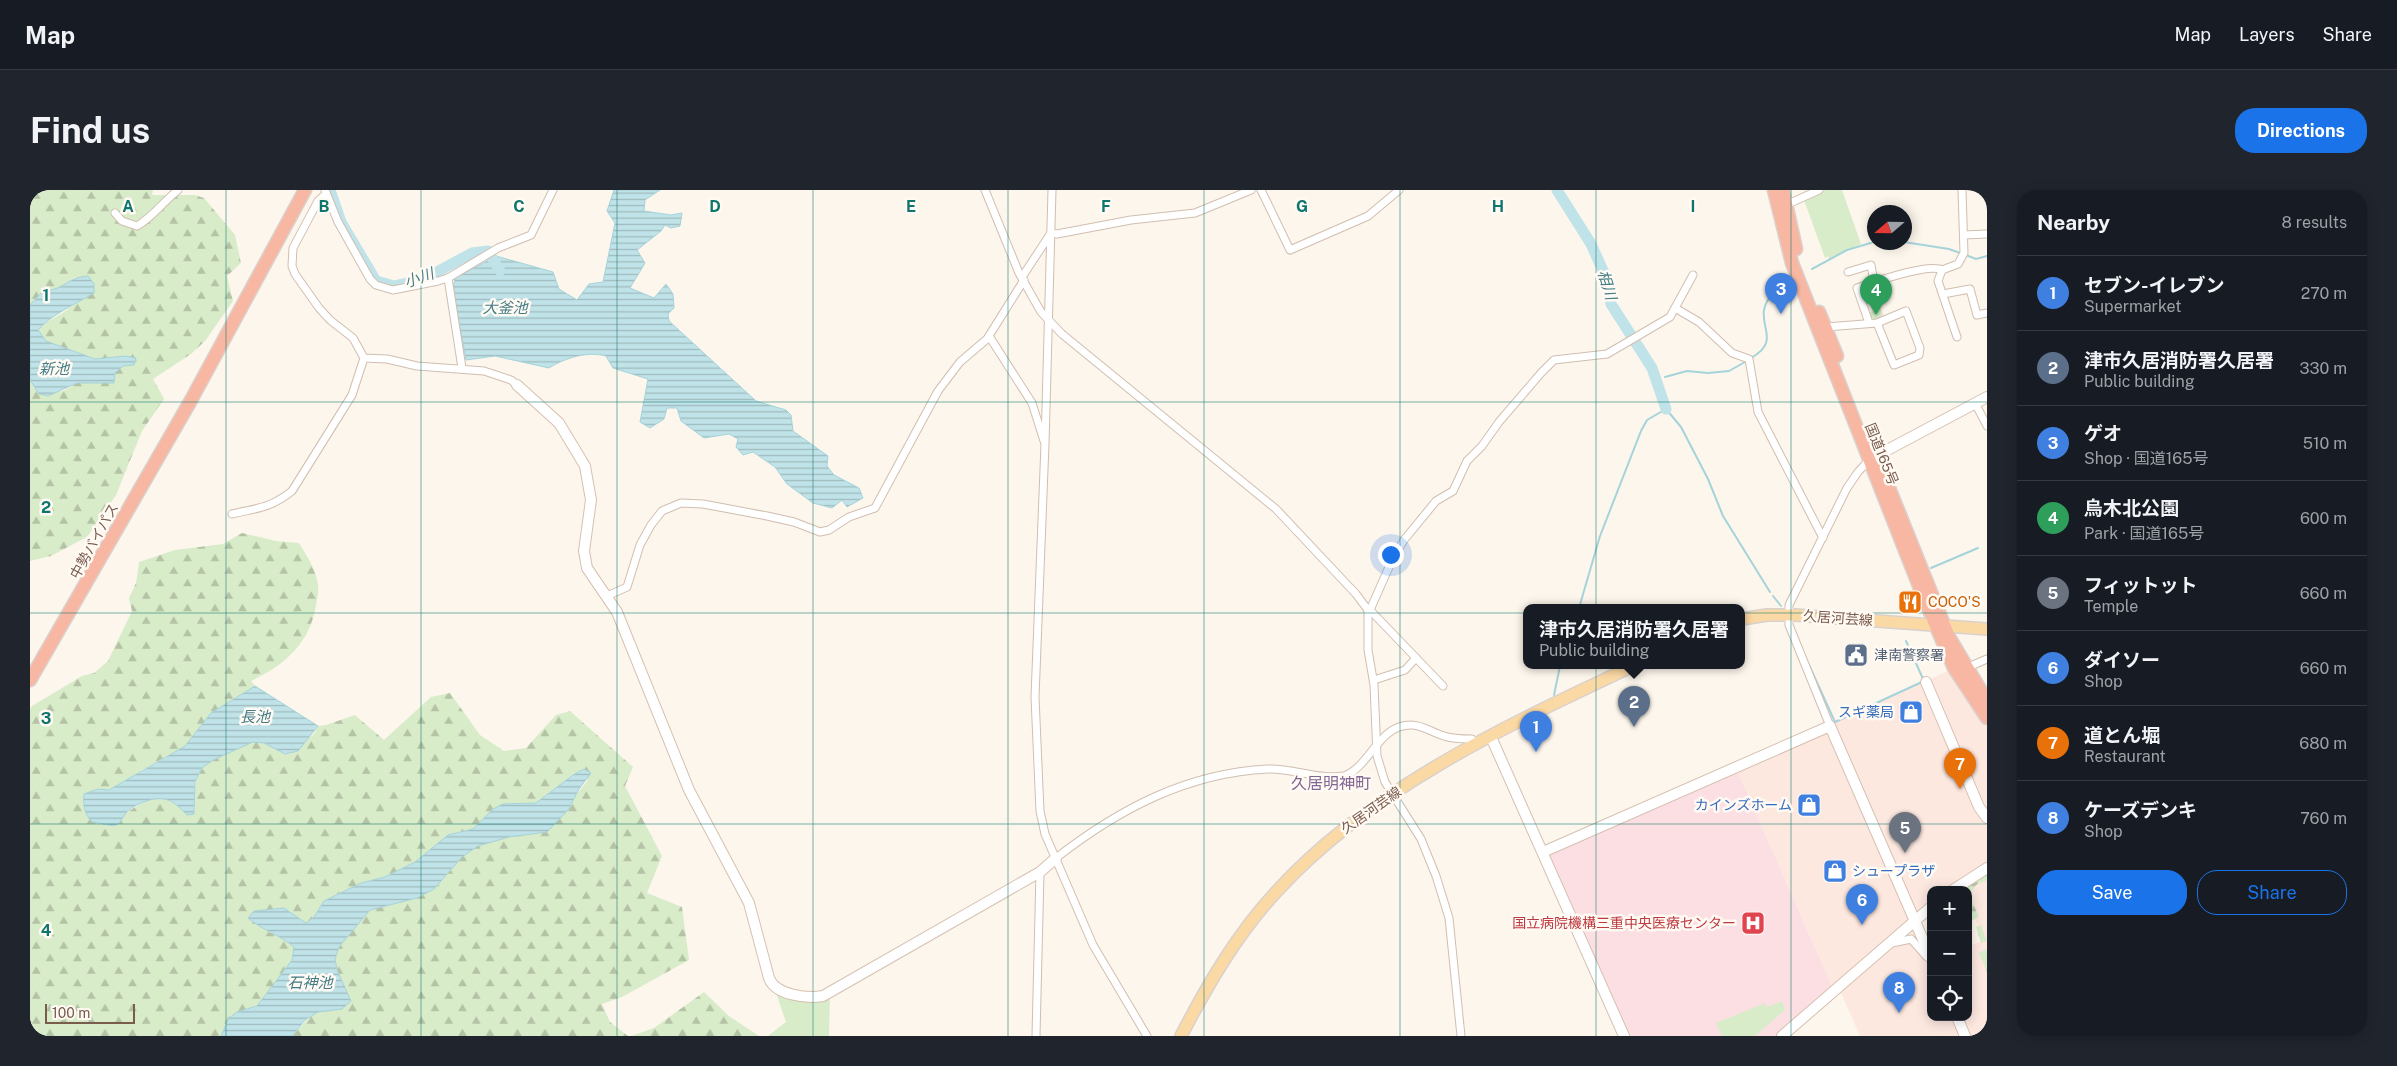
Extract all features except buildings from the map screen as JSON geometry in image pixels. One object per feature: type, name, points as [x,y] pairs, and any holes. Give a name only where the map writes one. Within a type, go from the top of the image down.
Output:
[{"type":"highway","name":"中勢バイパス","points":[[30,680],[114,536],[304,190]]},
{"type":"highway","name":"国道165号","points":[[1774,190],[1792,264],[1940,626],[1954,668],[1987,718]]},
{"type":"highway","name":"国道165号","points":[[1783,190],[1808,285],[1826,327],[1872,458]]},
{"type":"highway","name":"国道165号","points":[[1940,626],[1987,701]]},
{"type":"main road","name":"久居河芸線","points":[[1745,619],[1787,615],[1987,629]]},
{"type":"main road","name":"久居河芸線","points":[[1181,1036],[1225,957],[1276,891],[1324,844],[1393,793],[1490,736],[1627,669]]},
{"type":"street","points":[[115,213],[122,221],[137,226],[147,220],[165,200],[178,190]]},
{"type":"street","points":[[232,514],[258,510],[276,502],[292,491],[352,395],[364,358],[353,338],[318,308],[295,274],[292,266],[293,248],[318,201],[325,192],[338,222],[374,284],[395,290],[448,278],[495,251],[533,234],[553,190]]},
{"type":"street","points":[[985,190],[1011,256],[1041,312],[1086,357],[1276,509],[1442,686]]},
{"type":"street","points":[[1052,190],[1045,444],[1035,697],[1040,811],[1045,834],[1093,945],[1147,1036]]},
{"type":"street","points":[[1051,233],[1057,234],[1131,220],[1195,213],[1251,190]]},
{"type":"street","points":[[1261,190],[1290,250],[1368,216],[1399,190]]},
{"type":"street","points":[[1786,205],[1819,190]]},
{"type":"street","points":[[1869,323],[1857,288],[1936,267],[1942,270],[1951,268],[1961,261],[1964,253],[1962,190]]},
{"type":"street","points":[[607,596],[627,587],[640,545],[650,525],[662,511],[674,506],[687,502],[703,504],[794,522],[824,532],[832,529],[849,517],[875,508],[938,391],[960,362],[989,336],[1051,233]]},
{"type":"street","points":[[1964,235],[1987,234]]},
{"type":"street","points":[[1848,272],[1871,265],[1874,282]]},
{"type":"street","points":[[1942,270],[1938,281],[1957,338]]},
{"type":"street","points":[[1461,1036],[1449,918],[1436,876],[1421,838],[1385,782],[1376,746],[1374,680],[1368,650],[1369,610],[1393,558],[1404,540],[1436,502],[1453,491],[1467,461],[1482,446],[1499,422],[1541,373],[1554,360],[1607,354],[1670,316],[1693,275]]},
{"type":"street","points":[[448,278],[462,368]]},
{"type":"street","points":[[1943,294],[1970,290],[1977,315],[1987,313]]},
{"type":"street","points":[[1675,308],[1699,322],[1732,353],[1749,359],[1758,412],[1823,538]]},
{"type":"street","points":[[1826,327],[1877,322],[1906,311],[1920,348],[1919,355],[1894,366],[1877,322]]},
{"type":"street","points":[[989,336],[1032,404],[1045,444]]},
{"type":"street","points":[[364,358],[387,359],[417,366],[462,368],[494,373],[517,385],[559,423],[584,466],[591,500],[584,558],[590,575],[607,596],[624,628],[689,790],[749,903],[768,978],[775,988],[806,997],[823,996],[1040,872],[1089,833],[1175,787],[1232,774],[1270,769],[1344,776],[1354,770],[1391,731],[1412,725],[1449,738],[1472,739],[1476,745]]},
{"type":"street","points":[[1927,951],[1830,726],[1789,625],[1787,615],[1789,605],[1847,488],[1872,458],[1987,397]]},
{"type":"street","points":[[1975,403],[1987,426]]},
{"type":"street","points":[[1374,680],[1405,670],[1416,658]]},
{"type":"street","points":[[1966,668],[1987,659]]},
{"type":"street","points":[[1926,682],[1979,807],[1987,818]]},
{"type":"street","points":[[1543,852],[1830,726]]},
{"type":"street","points":[[1490,736],[1624,1036]]},
{"type":"street","points":[[1959,886],[1987,868]]},
{"type":"street","points":[[1036,1036],[1040,872]]},
{"type":"street","points":[[1782,1036],[1927,910]]},
{"type":"street","points":[[1887,944],[1911,939],[1927,956]]},
{"type":"street","points":[[1959,1021],[1965,1036]]},
{"type":"shaded area","points":[[1954,668],[1987,724],[1987,868],[1959,886],[1927,886],[1927,910],[1834,991],[1736,768]]},
{"type":"shaded area","points":[[1736,768],[1834,991],[1781,1036],[1624,1036],[1543,852]]},
{"type":"shaded area","points":[[1987,879],[1987,1036],[1971,1036],[1965,1021],[1972,1021],[1972,945],[1984,940],[1972,912],[1972,888]]},
{"type":"shaded area","points":[[1913,930],[1927,961],[1927,1021],[1954,1021],[1960,1036],[1860,1036],[1841,993]]},
{"type":"green space","points":[[30,190],[153,190],[152,195],[195,195],[204,198],[235,235],[241,263],[227,276],[233,301],[205,341],[191,354],[153,379],[164,399],[142,431],[116,495],[87,537],[51,556],[30,561],[30,380],[39,394],[63,391],[77,383],[114,383],[115,373],[122,366],[126,356],[95,359],[45,341],[38,330],[47,322],[84,299],[75,277],[57,291],[30,305]]},
{"type":"green space","points":[[1825,190],[1842,190],[1861,244],[1829,259],[1828,256],[1825,258],[1804,200]]},
{"type":"green space","points":[[1880,308],[1884,317],[1873,321],[1869,319],[1868,313]]},
{"type":"green space","points":[[242,533],[276,541],[299,543],[313,569],[318,585],[313,619],[308,631],[302,642],[285,660],[275,668],[251,681],[255,686],[211,713],[185,746],[109,790],[98,789],[102,822],[110,826],[139,805],[156,798],[172,802],[187,814],[195,810],[195,788],[199,773],[218,757],[253,742],[274,747],[285,754],[314,734],[318,726],[355,715],[384,740],[431,697],[450,693],[480,735],[504,751],[526,748],[556,715],[570,711],[633,767],[625,786],[662,856],[647,893],[682,907],[689,960],[622,997],[602,1004],[610,1022],[628,1036],[292,1036],[314,1014],[323,1010],[341,1008],[351,1001],[337,970],[335,959],[339,947],[370,910],[417,898],[434,889],[462,857],[478,846],[509,837],[547,831],[588,780],[573,775],[536,803],[493,809],[473,829],[448,835],[415,862],[385,877],[361,883],[324,901],[314,917],[306,923],[295,915],[268,932],[282,937],[294,947],[292,960],[257,1006],[237,1012],[229,1018],[222,1036],[30,1036],[30,709],[82,676],[94,673],[108,661],[132,611],[129,598],[136,583],[139,562],[175,550],[223,544]]},
{"type":"green space","points":[[1987,873],[1987,880],[1976,885],[1972,891],[1972,886],[1967,886],[1975,879]]},
{"type":"green space","points":[[1972,902],[1979,917],[1972,920]]},
{"type":"green space","points":[[1981,925],[1987,941],[1981,943],[1976,927]]},
{"type":"green space","points":[[1987,949],[1987,972],[1979,953]]},
{"type":"green space","points":[[704,992],[729,1016],[759,1036],[631,1036],[654,1028]]},
{"type":"green space","points":[[776,993],[805,1000],[830,995],[829,1036],[768,1036],[786,1022]]},
{"type":"green space","points":[[1782,1001],[1785,1010],[1755,1036],[1722,1036],[1716,1023],[1765,1003],[1767,1007]]},
{"type":"water","name":"大釜池","points":[[614,190],[660,190],[645,200],[644,211],[671,215],[682,213],[680,226],[671,228],[665,225],[661,231],[637,250],[645,263],[630,288],[654,298],[666,284],[673,294],[674,308],[668,314],[669,321],[756,401],[786,410],[791,415],[793,431],[828,456],[827,466],[834,475],[859,488],[863,498],[847,507],[842,500],[832,508],[813,503],[787,484],[775,467],[753,452],[743,455],[736,447],[738,439],[729,434],[704,438],[681,421],[677,408],[667,408],[664,419],[650,428],[640,422],[648,379],[613,368],[606,356],[591,354],[576,356],[549,368],[495,356],[466,360],[453,290],[455,278],[496,256],[553,272],[559,289],[577,300],[589,284],[603,282],[615,223],[607,211]]},
{"type":"water","name":"新池","points":[[88,276],[94,284],[94,293],[57,314],[38,330],[46,341],[95,359],[126,356],[136,358],[134,365],[123,366],[115,373],[114,383],[77,383],[48,396],[39,394],[30,380],[30,305],[43,291],[56,289],[74,279]]},
{"type":"water","name":"長池","points":[[255,686],[318,726],[298,751],[285,754],[264,743],[253,742],[213,760],[202,768],[195,782],[194,814],[187,815],[167,800],[155,799],[143,802],[132,808],[118,824],[109,825],[92,822],[85,809],[84,794],[98,789],[109,790],[185,746],[211,713]]},
{"type":"water","name":"石神池","points":[[584,769],[591,773],[579,789],[568,810],[547,832],[509,837],[478,846],[462,857],[434,889],[417,898],[370,910],[339,947],[335,959],[337,970],[351,1001],[342,1009],[318,1012],[305,1020],[292,1036],[221,1036],[229,1018],[237,1012],[257,1006],[292,960],[294,947],[248,918],[254,911],[284,908],[306,923],[314,917],[324,901],[361,883],[385,877],[415,862],[448,835],[473,829],[493,809],[503,804],[536,803]]},
{"type":"waterway","name":"小川","points":[[330,190],[341,222],[376,281],[394,286],[424,279],[472,253],[488,251],[500,271]]},
{"type":"waterway","name":"相川","points":[[1557,190],[1591,244],[1605,275],[1611,304],[1652,368],[1666,409]]},
{"type":"waterway","points":[[1912,243],[1949,249],[1960,253]]},
{"type":"waterway","points":[[1812,269],[1847,250],[1867,244]]},
{"type":"waterway","points":[[1966,255],[1976,259],[1987,256]]},
{"type":"waterway","points":[[1751,358],[1759,352],[1767,341],[1764,317],[1765,305],[1774,293],[1790,282]]},
{"type":"waterway","points":[[1665,377],[1687,371],[1708,373],[1729,371],[1745,362]]},
{"type":"waterway","points":[[1580,604],[1600,536],[1641,431],[1647,420],[1666,409],[1681,427],[1708,479],[1723,516],[1770,592]]},
{"type":"waterway","points":[[1931,568],[1978,548]]},
{"type":"waterway","points":[[1773,596],[1781,606]]},
{"type":"waterway","points":[[1809,665],[1835,722],[1924,681],[1906,641]]},
{"type":"waterway","points":[[1554,695],[1559,669]]},
{"type":"place","name":"ゲオ","points":[[1781,314]]},
{"type":"place","name":"烏木北公園","points":[[1876,315]]},
{"type":"place","name":"COCO'S","points":[[1910,602]]},
{"type":"place","name":"津南警察署","points":[[1856,655]]},
{"type":"place","name":"スギ薬局","points":[[1911,712]]},
{"type":"place","name":"津市久居消防署久居署","points":[[1634,727]]},
{"type":"place","name":"セブン-イレブン","points":[[1536,752]]},
{"type":"place","name":"道とん堀","points":[[1960,789]]},
{"type":"place","name":"カインズホーム","points":[[1809,805]]},
{"type":"place","name":"フィットット","points":[[1905,853]]},
{"type":"place","name":"シュープラザ","points":[[1835,871]]},
{"type":"place","name":"国立病院機構三重中央医療センター","points":[[1753,923]]},
{"type":"place","name":"ダイソー","points":[[1862,925]]},
{"type":"place","name":"ケーズデンキ","points":[[1899,1013]]},
{"type":"district","name":"久居明神町","points":[[1331,783]]}]
